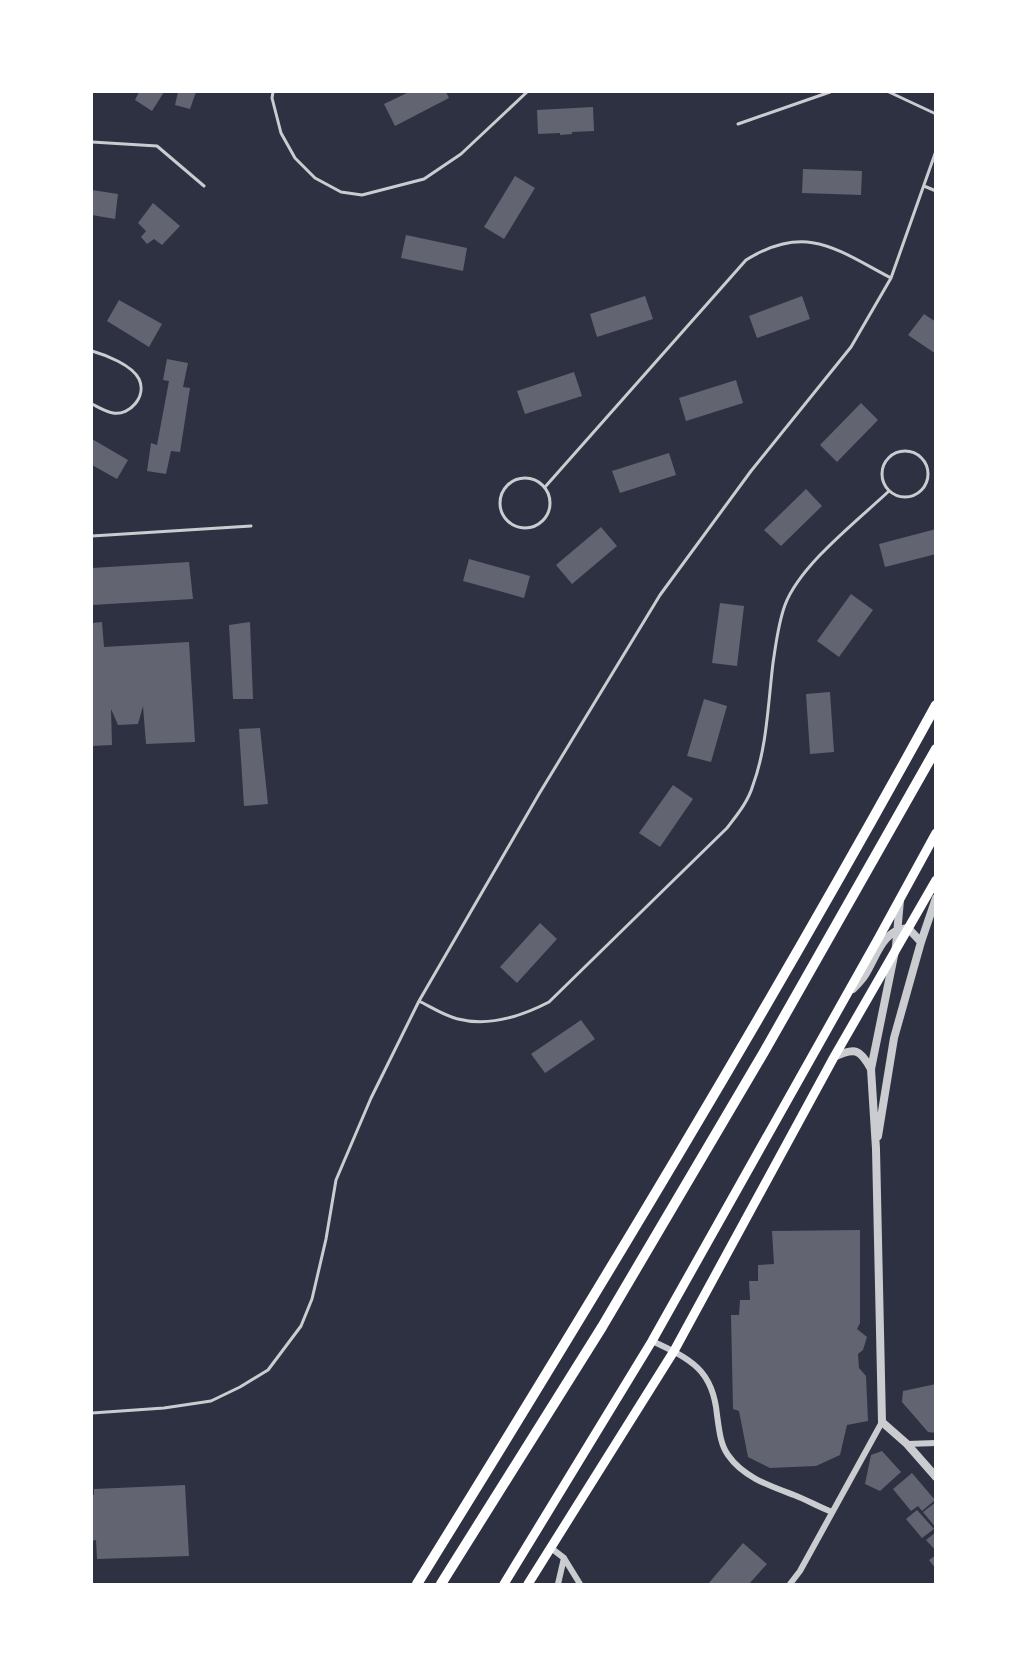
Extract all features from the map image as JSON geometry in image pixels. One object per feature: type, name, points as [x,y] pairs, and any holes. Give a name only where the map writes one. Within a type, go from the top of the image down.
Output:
[{"type":"highway","points":[[417,1584],[583,1315],[727,1071],[936,705]]},
{"type":"highway","points":[[441,1584],[602,1326],[852,899],[936,748]]},
{"type":"main road","points":[[504,1584],[652,1341],[936,833]]},
{"type":"main road","points":[[528,1584],[674,1351],[896,946],[903,928],[936,880]]},
{"type":"street","points":[[901,896],[903,928],[921,942]]},
{"type":"street","points":[[876,1149],[894,1038],[936,898]]},
{"type":"street","points":[[846,997],[864,976],[884,938],[903,928]]},
{"type":"street","points":[[790,1584],[800,1571],[882,1422],[876,1149],[871,1069],[896,946]]},
{"type":"street","points":[[834,1057],[848,1050],[859,1052],[871,1069]]},
{"type":"street","points":[[652,1341],[674,1351],[702,1370],[716,1395],[719,1431],[727,1454],[746,1473],[770,1486],[832,1512]]},
{"type":"street","points":[[882,1422],[907,1444],[936,1477]]},
{"type":"street","points":[[907,1444],[936,1443]]},
{"type":"street","points":[[551,1548],[564,1558],[580,1584]]},
{"type":"street","points":[[558,1584],[564,1558]]},
{"type":"lane","points":[[273,92],[272,98],[281,133],[295,158],[315,178],[341,192],[362,195],[424,179],[461,154],[527,92]]},
{"type":"lane","points":[[738,124],[830,92]]},
{"type":"lane","points":[[889,92],[936,114]]},
{"type":"lane","points":[[92,142],[157,146],[204,186]]},
{"type":"lane","points":[[92,1413],[164,1408],[211,1401],[268,1370],[301,1326],[312,1299],[326,1239],[336,1180],[372,1098],[419,1001],[539,794],[660,595],[751,471],[851,347],[891,278],[936,151]]},
{"type":"lane","points":[[924,186],[936,191]]},
{"type":"lane","points":[[544,487],[746,260],[761,250],[796,241],[813,241],[828,245],[891,278]]},
{"type":"lane","points":[[92,351],[126,366],[139,379],[141,388],[135,405],[121,413],[111,413],[92,404]]},
{"type":"lane","points":[[899,452],[907,452],[920,456],[926,464],[928,474],[926,485],[919,493],[911,497],[901,497],[889,491],[883,479],[885,464],[892,456],[899,452]]},
{"type":"lane","points":[[525,478],[535,480],[544,487],[549,496],[550,506],[543,521],[526,528],[516,527],[508,522],[499,502],[507,485],[514,480],[525,478]]},
{"type":"lane","points":[[419,1001],[456,1019],[478,1022],[528,1013],[549,1002],[727,828],[749,796],[761,756],[778,629],[785,605],[794,586],[810,565],[889,491]]},
{"type":"lane","points":[[92,536],[250,526]]},
{"type":"building","points":[[139,92],[164,92],[152,111],[135,100]]},
{"type":"building","points":[[178,92],[196,92],[190,109],[175,105]]},
{"type":"building","points":[[409,92],[446,92],[449,98],[395,126],[384,104]]},
{"type":"building","points":[[593,107],[594,131],[560,135],[560,133],[538,134],[537,110]]},
{"type":"building","points":[[803,169],[862,171],[861,195],[802,193]]},
{"type":"building","points":[[515,176],[535,188],[504,239],[484,227]]},
{"type":"building","points":[[92,190],[118,194],[115,219],[92,215]]},
{"type":"building","points":[[153,203],[180,226],[162,245],[154,239],[147,244],[141,237],[146,231],[138,223]]},
{"type":"building","points":[[406,235],[467,248],[463,271],[401,258]]},
{"type":"building","points":[[645,296],[653,319],[597,337],[590,314]]},
{"type":"building","points":[[802,296],[810,319],[757,338],[749,316]]},
{"type":"building","points":[[119,300],[162,324],[149,347],[107,321]]},
{"type":"building","points":[[924,314],[936,322],[936,354],[908,335]]},
{"type":"building","points":[[167,359],[188,363],[183,387],[190,388],[180,452],[171,451],[166,474],[147,471],[151,443],[157,445],[169,381],[163,380]]},
{"type":"building","points":[[574,372],[582,396],[525,414],[517,391]]},
{"type":"building","points":[[736,380],[743,403],[686,421],[679,398]]},
{"type":"building","points":[[861,403],[878,420],[837,462],[820,445]]},
{"type":"building","points":[[92,439],[128,460],[117,479],[92,465]]},
{"type":"building","points":[[669,453],[676,475],[620,493],[612,471]]},
{"type":"building","points":[[806,489],[822,506],[781,546],[764,530]]},
{"type":"building","points":[[601,527],[617,546],[572,584],[556,565]]},
{"type":"building","points":[[936,529],[936,554],[885,567],[879,544]]},
{"type":"building","points":[[469,559],[530,576],[524,598],[463,581]]},
{"type":"building","points":[[189,562],[193,599],[92,605],[92,568]]},
{"type":"building","points":[[851,594],[873,610],[839,657],[817,641]]},
{"type":"building","points":[[720,603],[744,606],[737,666],[712,663]]},
{"type":"building","points":[[102,622],[104,647],[189,642],[195,742],[146,744],[143,706],[138,724],[118,725],[111,709],[112,745],[92,746],[92,623]]},
{"type":"building","points":[[250,622],[253,699],[233,699],[229,625]]},
{"type":"building","points":[[830,692],[834,752],[810,754],[806,694]]},
{"type":"building","points":[[704,699],[727,706],[711,762],[687,756]]},
{"type":"building","points":[[260,728],[268,804],[244,806],[239,729]]},
{"type":"building","points":[[673,785],[693,799],[660,847],[639,833]]},
{"type":"building","points":[[540,923],[557,939],[517,983],[500,967]]},
{"type":"building","points":[[581,1020],[595,1039],[545,1073],[531,1054]]},
{"type":"building","points":[[860,1230],[860,1323],[857,1329],[867,1337],[863,1350],[858,1354],[859,1368],[866,1376],[868,1421],[847,1425],[840,1455],[816,1466],[770,1468],[748,1457],[739,1411],[733,1409],[731,1315],[739,1315],[740,1300],[750,1300],[749,1281],[758,1281],[758,1265],[774,1264],[772,1231]]},
{"type":"building","points":[[936,1384],[936,1433],[928,1432],[902,1402],[903,1391]]},
{"type":"building","points":[[882,1451],[901,1472],[880,1491],[865,1484],[871,1455]]},
{"type":"building","points":[[912,1473],[935,1500],[922,1511],[918,1506],[911,1511],[893,1489]]},
{"type":"building","points":[[185,1485],[189,1556],[97,1559],[96,1540],[92,1541],[94,1489]]},
{"type":"building","points":[[936,1502],[936,1528],[923,1512]]},
{"type":"building","points":[[917,1510],[934,1529],[922,1538],[906,1519]]},
{"type":"building","points":[[936,1532],[936,1551],[926,1540]]},
{"type":"building","points":[[743,1543],[767,1564],[749,1584],[708,1584]]},
{"type":"building","points":[[936,1555],[936,1569],[929,1560]]}]
